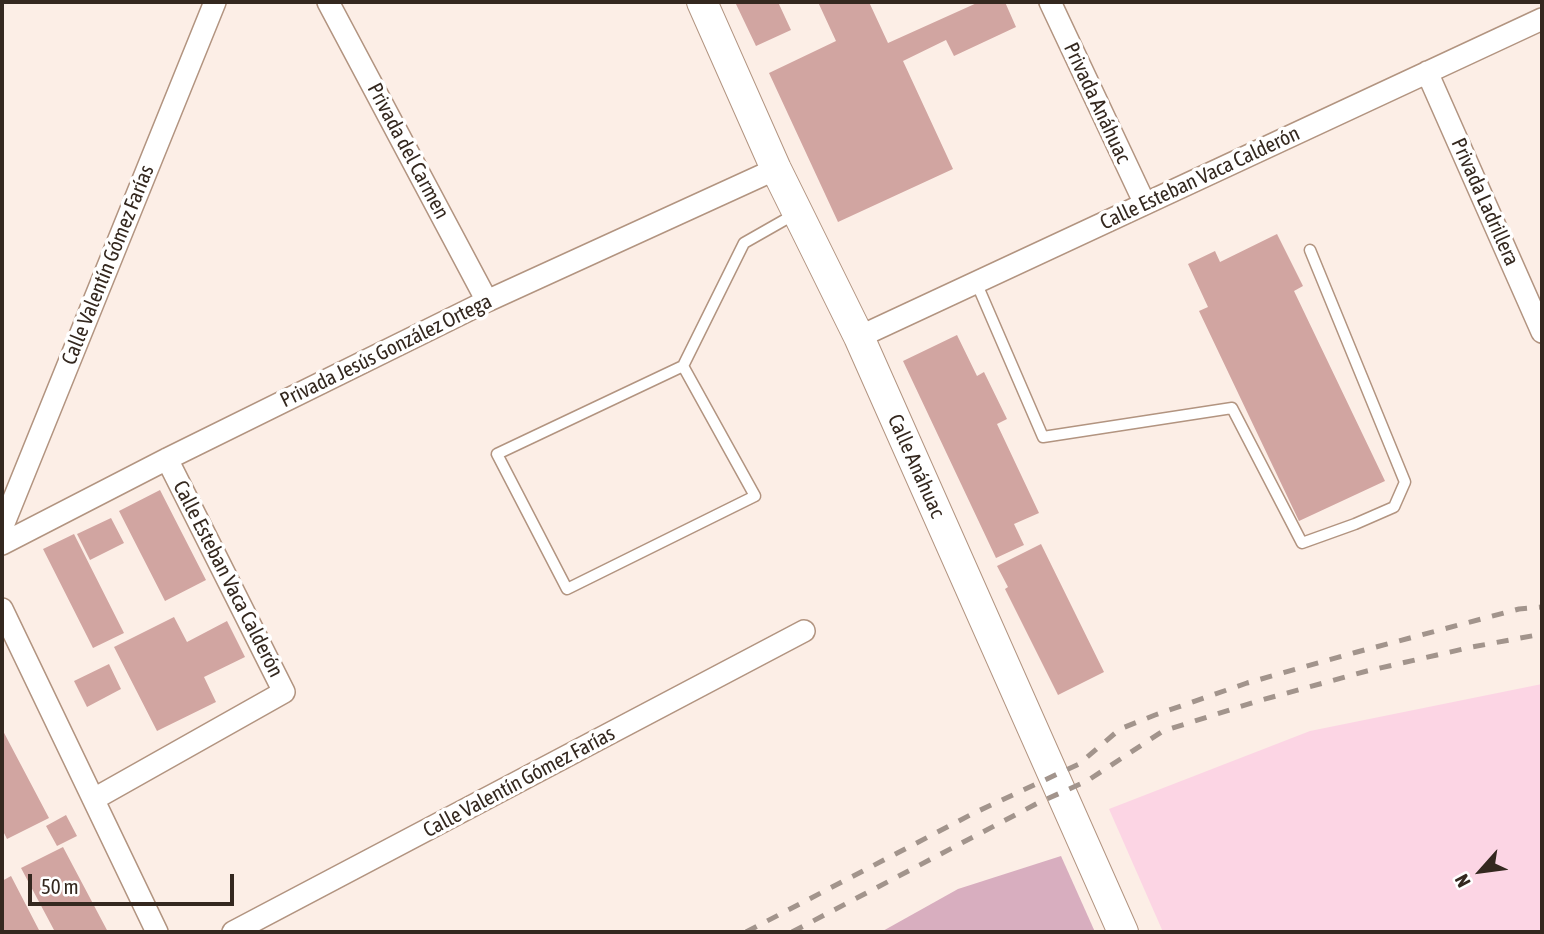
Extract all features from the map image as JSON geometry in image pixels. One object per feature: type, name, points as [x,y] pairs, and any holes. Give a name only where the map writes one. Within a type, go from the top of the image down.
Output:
[{"type":"street","name":"Calle Valentín Gómez Farías","points":[[2,528],[215,2]]},
{"type":"street","name":"Privada del Carmen","points":[[328,2],[487,301]]},
{"type":"street","name":"Calle Anáhuac","points":[[702,2],[776,169],[859,337],[1123,932]]},
{"type":"street","name":"Privada Anáhuac","points":[[1050,2],[1145,204]]},
{"type":"street","name":"Calle Esteban Vaca Calderón","points":[[859,337],[1542,19]]},
{"type":"street","name":"Privada Ladrillera","points":[[1427,72],[1542,332]]},
{"type":"street","name":"Privada Jesús González Ortega","points":[[2,544],[487,301],[776,169]]},
{"type":"street","name":"Calle Esteban Vaca Calderón","points":[[94,799],[284,692],[167,459]]},
{"type":"street","points":[[2,609],[157,932]]},
{"type":"street","name":"Calle Valentín Gómez Farías","points":[[233,932],[804,631]]},
{"type":"lane","points":[[683,366],[755,496],[567,589],[497,454],[683,366],[744,243],[797,213]]},
{"type":"lane","points":[[976,282],[1044,437],[1232,408],[1302,543],[1394,507],[1405,482],[1310,250]]},
{"type":"shaded area","points":[[1542,684],[1542,932],[1163,932],[1109,809],[1310,731]]},
{"type":"shaded area","points":[[1061,856],[1095,932],[881,932],[958,889]]},
{"type":"building","points":[[735,2],[778,2],[791,30],[756,46]]},
{"type":"building","points":[[818,2],[869,2],[888,43],[979,2],[1005,2],[1016,27],[954,56],[946,40],[903,61],[953,169],[838,222],[769,73],[836,41]]},
{"type":"building","points":[[1277,234],[1303,286],[1294,291],[1385,481],[1299,521],[1199,311],[1208,307],[1188,264],[1215,251],[1220,262]]},
{"type":"building","points":[[957,335],[977,376],[984,372],[1007,419],[997,424],[1039,513],[1014,524],[1024,545],[996,558],[903,361]]},
{"type":"building","points":[[160,490],[206,580],[165,601],[119,511]]},
{"type":"building","points":[[111,518],[124,543],[90,560],[77,534]]},
{"type":"building","points":[[74,534],[124,633],[93,648],[43,549]]},
{"type":"building","points":[[1041,544],[1104,672],[1058,695],[1005,589],[1008,587],[997,566]]},
{"type":"building","points":[[174,617],[187,642],[227,621],[245,657],[204,677],[216,702],[157,731],[114,647]]},
{"type":"building","points":[[109,664],[121,689],[87,707],[74,681]]},
{"type":"building","points":[[2,729],[49,818],[7,839],[2,829]]},
{"type":"building","points":[[66,815],[77,836],[57,846],[46,826]]},
{"type":"building","points":[[63,847],[108,932],[50,932],[54,930],[21,868]]},
{"type":"building","points":[[11,876],[40,932],[2,932],[2,881]]},
{"type":"railway","points":[[746,932],[974,813],[1079,764],[1120,729],[1247,683],[1519,609],[1542,607]]},
{"type":"railway","points":[[792,932],[1038,803],[1087,781],[1163,731],[1367,671],[1542,634]]}]
